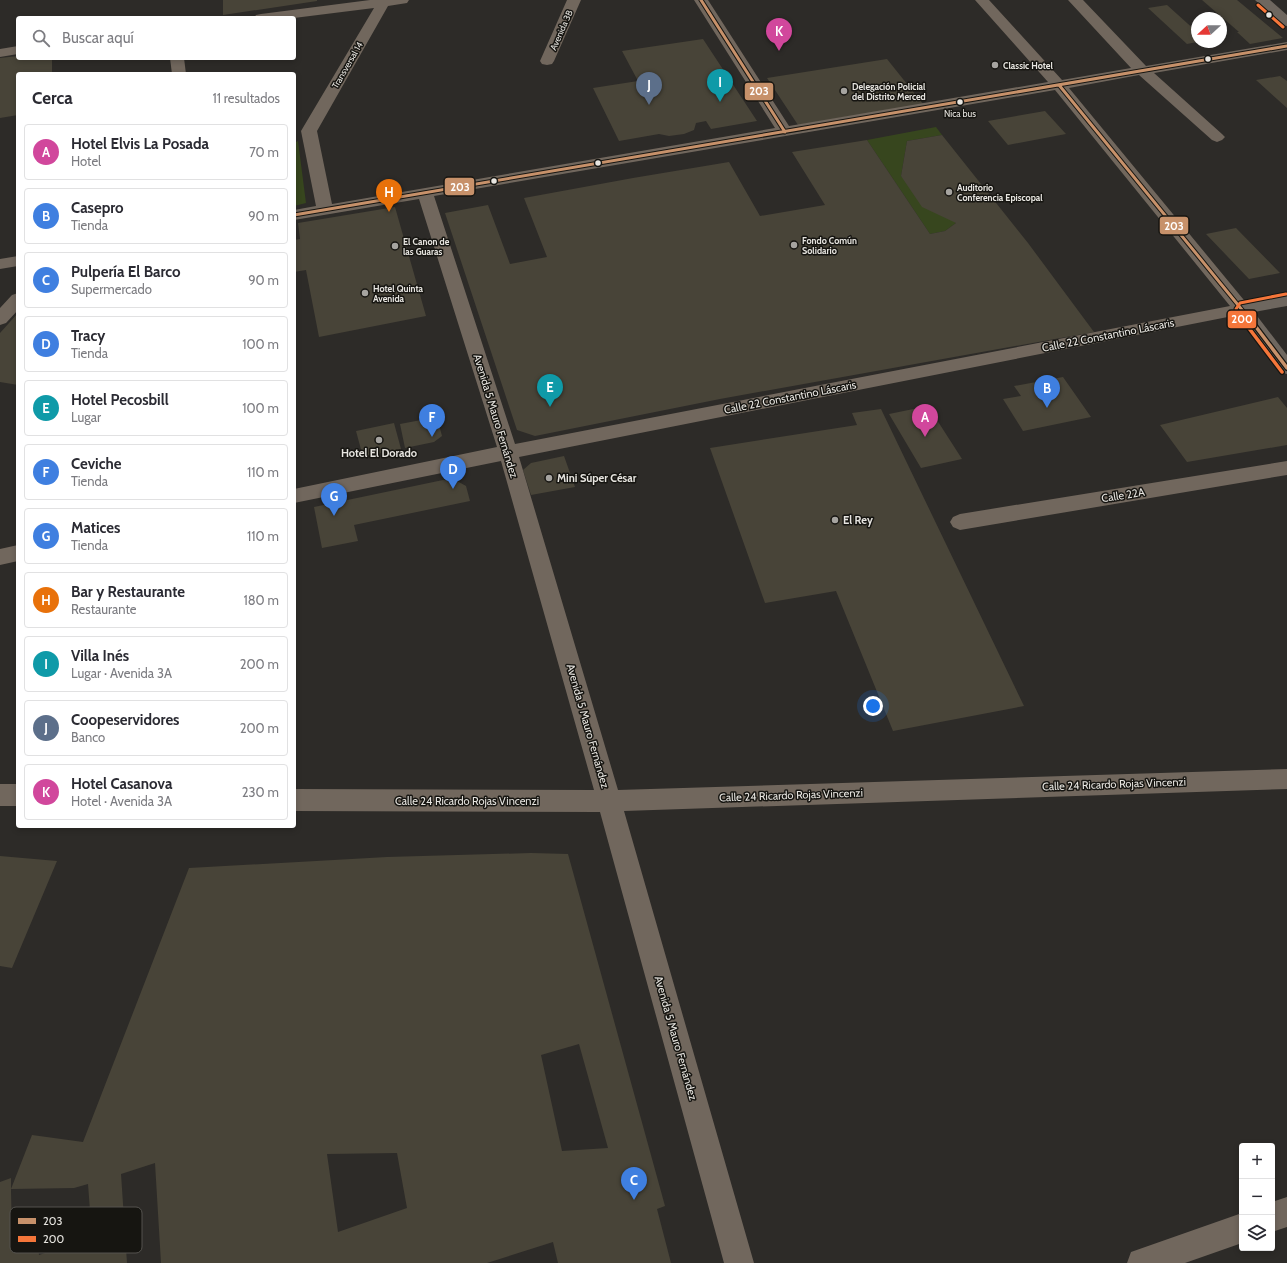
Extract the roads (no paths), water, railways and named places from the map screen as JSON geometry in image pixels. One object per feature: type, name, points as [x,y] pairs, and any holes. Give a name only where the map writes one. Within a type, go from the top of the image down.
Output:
[{"type":"highway","points":[[1262,0],[1287,22]]},
{"type":"highway","name":"Calle 22 Constantino Láscaris","points":[[1242,309],[1287,300]]},
{"type":"highway","points":[[1242,309],[1287,368]]},
{"type":"street","points":[[275,16],[384,1],[402,0]]},
{"type":"street","name":"Avenida 3B","points":[[547,60],[574,0]]},
{"type":"street","points":[[701,0],[784,132]]},
{"type":"street","points":[[982,0],[1059,85],[1242,309]]},
{"type":"street","points":[[1075,0],[1144,71],[1218,137]]},
{"type":"street","name":"Transversal 14","points":[[302,129],[384,1]]},
{"type":"street","points":[[296,215],[1287,46]]},
{"type":"street","points":[[0,52],[16,50]]},
{"type":"street","points":[[177,60],[179,72]]},
{"type":"street","points":[[302,129],[325,210]]},
{"type":"street","name":"Avenida 5 Mauro Fernández","points":[[425,193],[508,452],[609,802],[739,1263]]},
{"type":"street","points":[[0,264],[16,262]]},
{"type":"street","points":[[0,319],[16,301]]},
{"type":"street","name":"Calle 22 Constantino Láscaris","points":[[296,496],[508,452],[1242,309]]},
{"type":"street","name":"Calle 22A","points":[[960,522],[1287,468]]},
{"type":"street","points":[[0,557],[16,553]]},
{"type":"street","name":"Calle 24 Ricardo Rojas Vincenzi","points":[[296,800],[609,802],[1287,779]]},
{"type":"street","points":[[0,795],[16,796]]},
{"type":"street","points":[[1275,1216],[1287,1212]]},
{"type":"street","points":[[1142,1263],[1239,1229]]},
{"type":"place","name":"Hotel Casanova","points":[[779,51]]},
{"type":"place","name":"Classic Hotel","points":[[995,65]]},
{"type":"place","name":"Delegación Policial del Distrito Merced","points":[[844,91]]},
{"type":"place","name":"Villa Inés","points":[[720,102]]},
{"type":"place","name":"Nica bus","points":[[960,102]]},
{"type":"place","name":"Coopeservidores","points":[[649,105]]},
{"type":"place","name":"Auditorio Conferencia Episcopal","points":[[949,192]]},
{"type":"place","name":"Bar y Restaurante","points":[[389,212]]},
{"type":"place","name":"Fondo Común Solidario","points":[[794,245]]},
{"type":"place","name":"El Canon de las Guaras","points":[[395,246]]},
{"type":"place","name":"Hotel Quinta Avenida","points":[[365,293]]},
{"type":"place","name":"Hotel Pecosbill","points":[[550,407]]},
{"type":"place","name":"Casepro","points":[[1047,408]]},
{"type":"place","name":"Ceviche","points":[[432,437]]},
{"type":"place","name":"Hotel Elvis La Posada","points":[[925,437]]},
{"type":"place","name":"Hotel El Dorado","points":[[379,440]]},
{"type":"place","name":"Mini Súper César","points":[[549,478]]},
{"type":"place","name":"Tracy","points":[[453,489]]},
{"type":"place","name":"Matices","points":[[334,516]]},
{"type":"place","name":"El Rey","points":[[835,520]]},
{"type":"place","name":"Pulpería El Barco","points":[[634,1200]]}]
